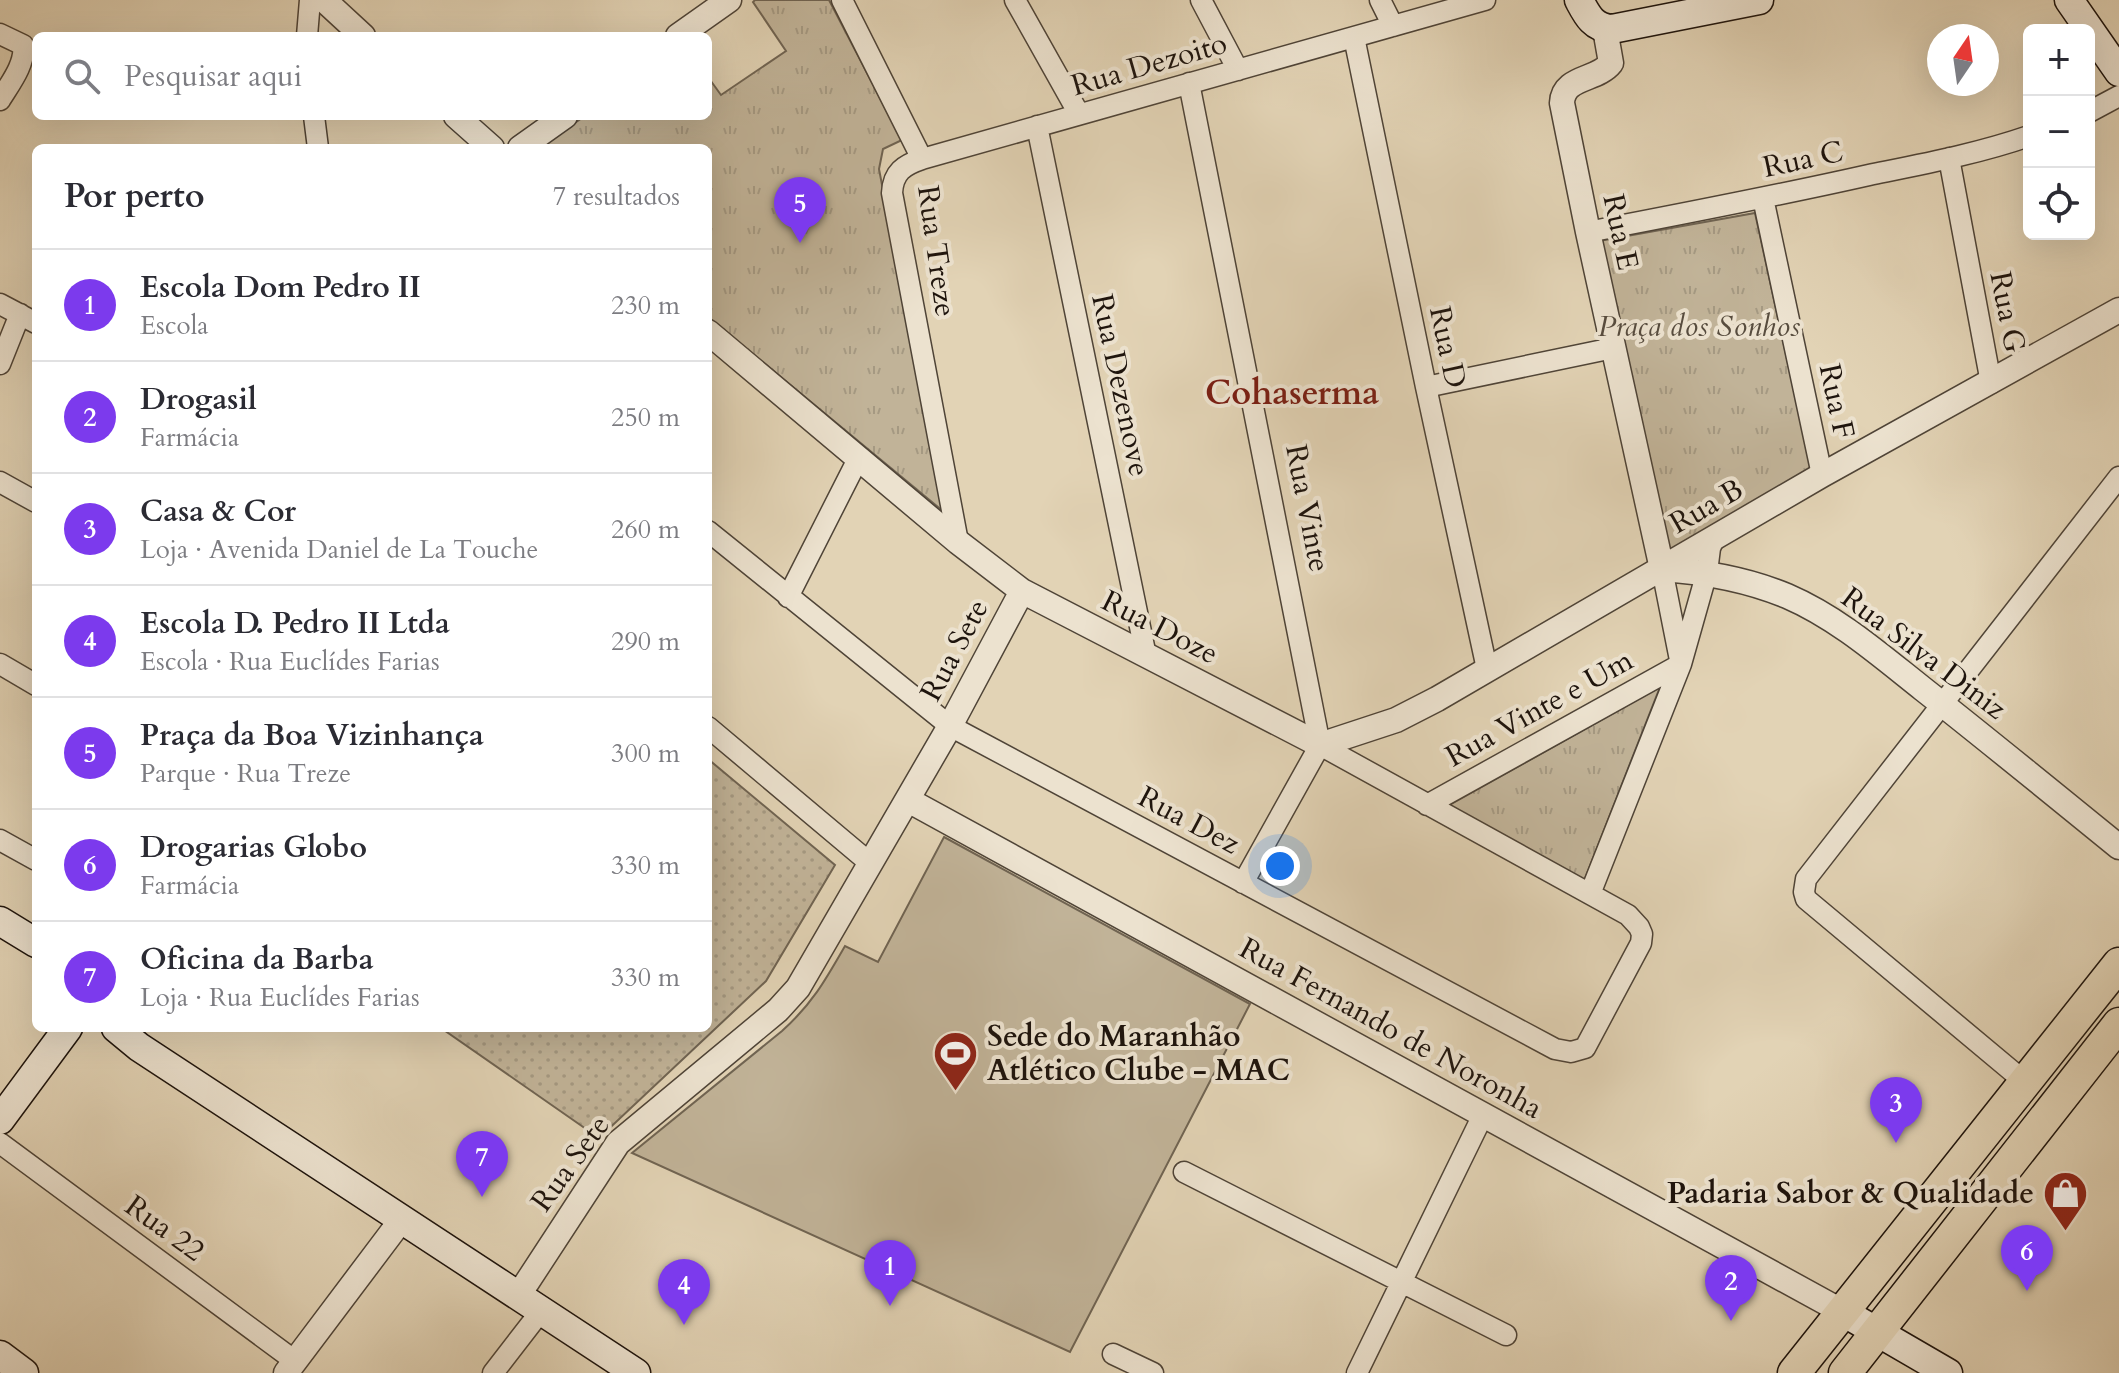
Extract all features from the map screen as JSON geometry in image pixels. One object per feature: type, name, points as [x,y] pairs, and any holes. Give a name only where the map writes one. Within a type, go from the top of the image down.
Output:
[{"type":"main road","points":[[1579,0],[1589,18],[1605,29],[1618,29],[1759,0]]},
{"type":"main road","points":[[2069,0],[2119,72]]},
{"type":"main road","points":[[0,921],[32,941]]},
{"type":"main road","points":[[1794,1373],[2119,964]]},
{"type":"main road","points":[[1845,1373],[2119,1024]]},
{"type":"main road","points":[[0,1120],[65,1032]]},
{"type":"main road","points":[[121,1032],[139,1047],[636,1373]]},
{"type":"main road","points":[[1843,1312],[1948,1373]]},
{"type":"street","points":[[307,32],[310,0]]},
{"type":"street","points":[[324,0],[359,32]]},
{"type":"street","points":[[684,32],[729,0]]},
{"type":"street","name":"Rua Treze","points":[[842,0],[922,159],[901,168],[894,179],[892,193],[958,542]]},
{"type":"street","points":[[1015,0],[1079,114]]},
{"type":"street","points":[[1201,0],[1238,70]]},
{"type":"street","points":[[1380,0],[1393,26]]},
{"type":"street","name":"Rua Dezoito","points":[[922,159],[1485,0]]},
{"type":"street","name":"Rua E","points":[[1605,29],[1612,60],[1609,67],[1571,84],[1562,97],[1562,103],[1662,569]]},
{"type":"street","points":[[0,34],[23,45],[23,59],[0,100]]},
{"type":"street","name":"Rua D","points":[[1354,37],[1487,669]]},
{"type":"street","name":"Rua Vinte","points":[[1189,83],[1320,745]]},
{"type":"street","points":[[2095,109],[2119,96]]},
{"type":"street","points":[[314,120],[318,144]]},
{"type":"street","points":[[460,120],[488,144]]},
{"type":"street","points":[[526,144],[559,120]]},
{"type":"street","name":"Rua Dezenove","points":[[1037,126],[1146,656]]},
{"type":"street","name":"Rua C","points":[[1588,232],[1949,158],[2023,138]]},
{"type":"street","name":"Rua G","points":[[1949,158],[1991,383]]},
{"type":"street","name":"Rua F","points":[[1763,198],[1822,475]]},
{"type":"street","points":[[0,304],[28,319],[0,364]]},
{"type":"street","name":"Rua B","points":[[1320,745],[1396,720],[1437,699],[1822,475],[2119,310]]},
{"type":"street","name":"Rua Doze","points":[[712,335],[958,542],[1022,591],[1320,745],[1628,915]]},
{"type":"street","points":[[1426,387],[1613,348]]},
{"type":"street","points":[[788,597],[858,459]]},
{"type":"street","points":[[2025,1082],[1806,899],[1806,879],[2119,477]]},
{"type":"street","points":[[0,482],[32,500]]},
{"type":"street","name":"Rua Dez","points":[[712,534],[950,726],[1555,1049],[1571,1052],[1585,1048],[1590,1042],[1641,943],[1639,927],[1628,915]]},
{"type":"street","points":[[1590,894],[1681,664],[1714,539]]},
{"type":"street","points":[[1662,569],[1681,664]]},
{"type":"street","name":"Rua Silva Diniz","points":[[1662,569],[1707,572],[1768,589],[1808,606],[1837,623],[2119,847]]},
{"type":"street","name":"Rua Sete","points":[[530,1303],[618,1143],[788,1001],[798,988],[950,726],[1022,591]]},
{"type":"street","points":[[0,664],[32,683]]},
{"type":"street","name":"Rua Vinte e Um","points":[[1427,805],[1681,664]]},
{"type":"street","points":[[712,730],[871,864]]},
{"type":"street","points":[[1243,883],[1320,745]]},
{"type":"street","name":"Rua Fernando de Noronha","points":[[908,800],[1843,1312]]},
{"type":"street","points":[[0,840],[32,858]]},
{"type":"street","points":[[1357,1373],[1483,1115]]},
{"type":"street","name":"Rua 22","points":[[0,1143],[290,1367]]},
{"type":"street","points":[[1184,1172],[1506,1335]]},
{"type":"street","points":[[290,1367],[402,1219]]},
{"type":"street","points":[[493,1373],[530,1303]]},
{"type":"street","points":[[1113,1354],[1153,1373]]},
{"type":"green space","points":[[829,0],[902,140],[883,149],[879,169],[944,512],[712,320],[712,144],[544,144],[579,120],[712,120],[712,83],[721,95],[786,51],[753,2]]},
{"type":"green space","name":"Praça dos Sonhos","points":[[1755,213],[1812,473],[1669,553],[1599,241]]},
{"type":"green space","points":[[1660,687],[1584,881],[1446,807]]},
{"type":"green space","points":[[712,762],[835,865],[766,981],[712,1032]]},
{"type":"green space","name":"Sede do Maranhão Atlético Clube - MAC","points":[[944,837],[1250,1004],[1070,1352],[632,1153],[782,1031],[817,992],[845,946],[878,962]]},
{"type":"green space","points":[[447,1032],[712,1032],[599,1138]]},
{"type":"place","name":"Praça da Boa Vizinhança","points":[[800,243]]},
{"type":"place","name":"Sede do Maranhão Atlético Clube - MAC","points":[[956,1092]]},
{"type":"place","name":"Casa & Cor","points":[[1896,1143]]},
{"type":"place","name":"Oficina da Barba","points":[[482,1197]]},
{"type":"place","name":"Padaria Sabor & Qualidade","points":[[2065,1232]]},
{"type":"place","name":"Drogarias Globo","points":[[2027,1291]]},
{"type":"place","name":"Escola Dom Pedro II","points":[[890,1306]]},
{"type":"place","name":"Drogasil","points":[[1731,1321]]},
{"type":"place","name":"Escola D. Pedro II Ltda","points":[[684,1325]]},
{"type":"district","name":"Cohaserma","points":[[1292,392]]}]
